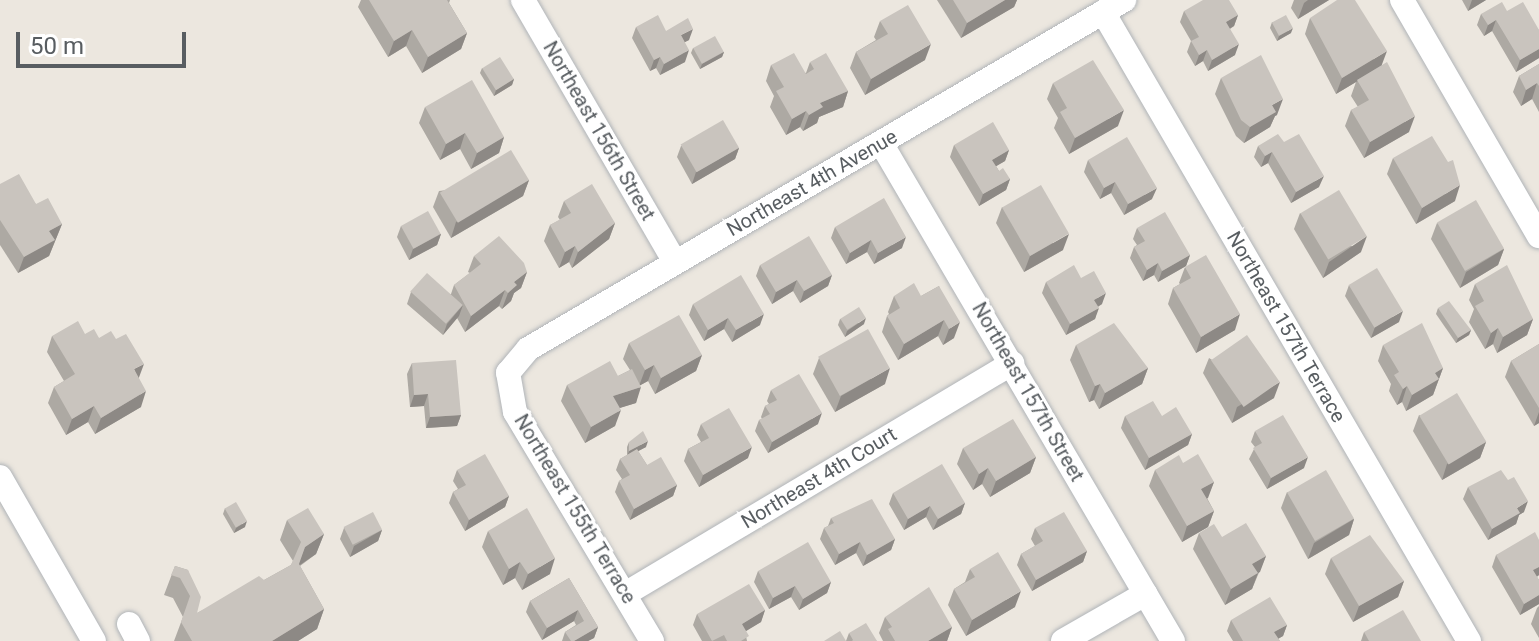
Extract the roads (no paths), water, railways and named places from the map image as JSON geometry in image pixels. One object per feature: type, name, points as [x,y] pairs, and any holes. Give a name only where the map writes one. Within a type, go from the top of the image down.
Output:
[{"type":"street","name":"Northeast 156th Street","points":[[523,0],[675,262]]},
{"type":"street","points":[[1402,0],[1539,236]]},
{"type":"street","name":"Northeast 4th Avenue","points":[[508,373],[528,349],[1114,6]]},
{"type":"street","name":"Northeast 157th Terrace","points":[[1114,6],[1469,641]]},
{"type":"street","name":"Northeast 157th Street","points":[[881,143],[1173,641]]},
{"type":"street","name":"Northeast 4th Court","points":[[625,594],[1012,363]]},
{"type":"street","name":"Northeast 155th Terrace","points":[[508,373],[515,412],[652,641]]},
{"type":"street","points":[[0,477],[94,641]]},
{"type":"street","points":[[1063,641],[1145,594]]}]
